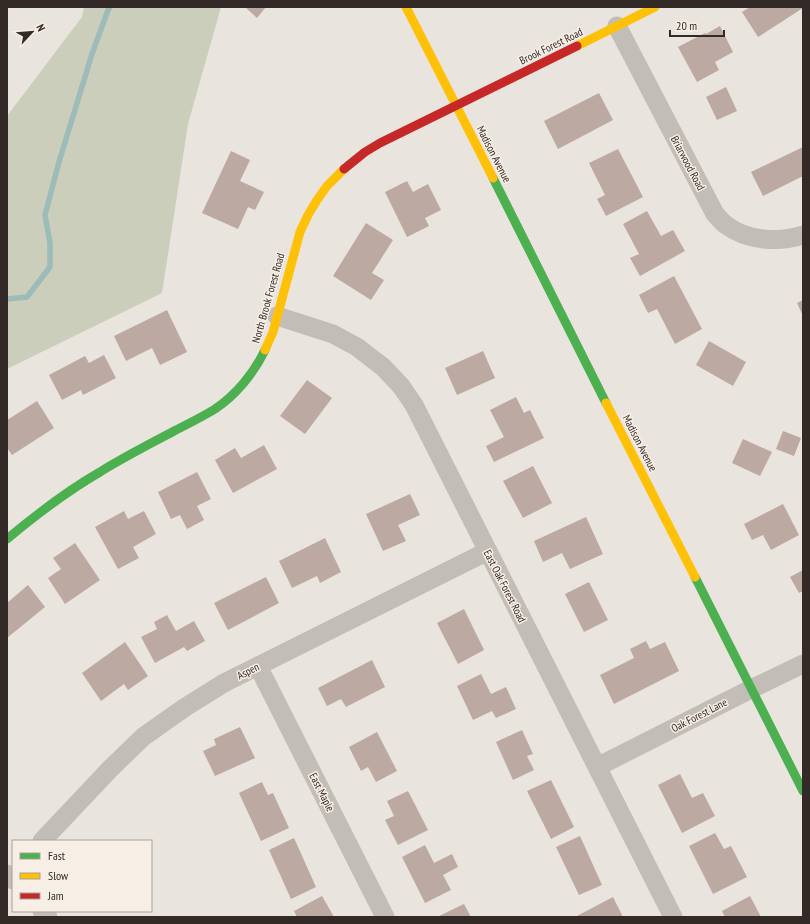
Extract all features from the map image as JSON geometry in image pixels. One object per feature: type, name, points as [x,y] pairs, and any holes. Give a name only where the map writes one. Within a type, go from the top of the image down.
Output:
[{"type":"main road","name":"Madison Avenue","points":[[406,7],[803,791]]},
{"type":"main road","name":"Brook Forest Road","points":[[456,106],[655,7]]},
{"type":"main road","name":"North Brook Forest Road","points":[[7,540],[23,525],[55,501],[114,464],[215,409],[228,400],[247,380],[260,362],[267,348],[273,332],[300,233],[312,207],[328,184],[347,165],[369,149],[456,106]]},
{"type":"street","name":"Briarwood Road","points":[[618,26],[715,214],[726,225],[739,233],[751,237],[784,240],[803,235]]},
{"type":"street","name":"East Oak Forest Road","points":[[277,316],[333,334],[357,347],[383,367],[401,386],[414,405],[673,917]]},
{"type":"street","name":"Aspen","points":[[43,840],[110,769],[144,737],[184,708],[224,683],[488,551]]},
{"type":"street","name":"Oak Forest Lane","points":[[597,767],[803,664]]},
{"type":"street","name":"East Maple","points":[[258,666],[385,917]]},
{"type":"green space","points":[[84,7],[221,7],[188,124],[162,293],[7,369],[7,116],[82,17]]},
{"type":"building","points":[[245,7],[266,7],[257,18]]},
{"type":"building","points":[[750,7],[803,8],[758,37],[742,12]]},
{"type":"building","points":[[720,26],[733,52],[715,62],[719,70],[697,82],[678,47]]},
{"type":"building","points":[[726,87],[737,111],[717,120],[706,97]]},
{"type":"building","points":[[599,93],[613,120],[558,149],[544,121]]},
{"type":"building","points":[[803,147],[803,176],[763,196],[751,172]]},
{"type":"building","points":[[618,149],[643,197],[606,216],[597,199],[605,195],[589,163]]},
{"type":"building","points":[[231,151],[250,160],[240,181],[264,192],[255,210],[248,207],[238,229],[202,213]]},
{"type":"building","points":[[407,181],[413,192],[428,184],[441,210],[425,218],[429,226],[407,237],[385,192]]},
{"type":"building","points":[[647,211],[661,236],[673,230],[685,251],[640,276],[630,258],[639,254],[623,224]]},
{"type":"building","points":[[366,223],[393,240],[372,273],[384,280],[371,300],[333,276]]},
{"type":"building","points":[[674,276],[702,329],[675,344],[657,309],[648,313],[639,295]]},
{"type":"building","points":[[803,300],[803,316],[797,303]]},
{"type":"building","points":[[167,310],[187,352],[160,365],[152,348],[126,361],[114,336]]},
{"type":"building","points":[[709,341],[746,362],[733,386],[696,365]]},
{"type":"building","points":[[483,351],[495,378],[457,395],[445,368]]},
{"type":"building","points":[[104,355],[116,378],[83,395],[81,390],[62,400],[49,375],[85,356],[89,363]]},
{"type":"building","points":[[307,380],[332,398],[305,434],[280,416]]},
{"type":"building","points":[[516,397],[524,413],[530,410],[544,438],[494,462],[486,446],[504,437],[490,410]]},
{"type":"building","points":[[37,401],[54,428],[12,455],[7,448],[7,420]]},
{"type":"building","points":[[783,431],[801,438],[794,456],[776,449]]},
{"type":"building","points":[[743,439],[772,452],[760,476],[732,463]]},
{"type":"building","points":[[264,445],[277,469],[233,493],[215,460],[235,448],[241,458]]},
{"type":"building","points":[[533,466],[552,503],[523,518],[503,481]]},
{"type":"building","points":[[197,472],[211,499],[197,506],[204,520],[187,529],[180,515],[171,519],[158,492]]},
{"type":"building","points":[[410,494],[420,515],[398,525],[406,541],[383,551],[366,514]]},
{"type":"building","points":[[783,504],[799,535],[771,550],[763,535],[752,540],[744,524]]},
{"type":"building","points":[[124,511],[128,519],[144,511],[156,534],[133,547],[139,558],[118,569],[95,527]]},
{"type":"building","points":[[586,517],[603,554],[570,569],[562,553],[543,562],[534,541]]},
{"type":"building","points":[[325,538],[341,572],[320,583],[317,576],[292,588],[279,561]]},
{"type":"building","points":[[75,543],[100,580],[65,604],[48,578],[61,569],[53,558]]},
{"type":"building","points":[[803,570],[803,591],[799,593],[790,577]]},
{"type":"building","points":[[266,577],[279,603],[228,630],[214,603]]},
{"type":"building","points":[[589,582],[608,620],[584,632],[565,594]]},
{"type":"building","points":[[28,585],[45,607],[7,638],[7,603]]},
{"type":"building","points":[[464,609],[484,650],[458,664],[437,623]]},
{"type":"building","points":[[167,615],[176,631],[194,621],[205,641],[187,651],[184,647],[155,663],[141,637],[157,629],[154,622]]},
{"type":"building","points":[[646,641],[650,649],[665,642],[679,671],[614,704],[600,675],[634,658],[630,649]]},
{"type":"building","points":[[125,642],[148,676],[128,690],[124,684],[101,701],[82,673]]},
{"type":"building","points":[[372,660],[385,687],[346,707],[341,699],[327,706],[318,688]]},
{"type":"building","points":[[481,674],[491,694],[506,687],[516,709],[496,718],[492,711],[473,720],[457,686]]},
{"type":"building","points":[[240,727],[255,758],[215,776],[203,751],[216,745],[214,739]]},
{"type":"building","points":[[522,730],[533,754],[527,756],[534,770],[513,780],[496,742]]},
{"type":"building","points":[[377,732],[397,771],[376,782],[368,767],[361,771],[349,747]]},
{"type":"building","points":[[680,774],[692,798],[703,793],[715,816],[682,833],[658,785]]},
{"type":"building","points":[[551,780],[574,827],[551,839],[527,791]]},
{"type":"building","points":[[262,782],[268,795],[273,793],[289,828],[261,841],[239,793]]},
{"type":"building","points":[[408,791],[428,830],[398,845],[385,820],[394,816],[387,801]]},
{"type":"building","points":[[715,833],[724,849],[731,846],[747,877],[713,894],[689,846]]},
{"type":"building","points":[[580,836],[602,885],[579,895],[556,847]]},
{"type":"building","points":[[294,838],[316,887],[291,899],[269,850]]},
{"type":"building","points":[[425,845],[434,863],[452,854],[458,867],[443,875],[451,890],[425,903],[402,857]]},
{"type":"building","points":[[322,896],[334,917],[297,917],[294,911]]},
{"type":"building","points":[[750,896],[761,917],[725,917],[722,911]]},
{"type":"building","points":[[613,897],[623,917],[575,917]]},
{"type":"building","points":[[464,904],[471,917],[437,917]]},
{"type":"waterway","points":[[7,299],[27,297],[50,267],[50,243],[45,215],[59,162],[92,54],[110,7]]},
{"type":"traffic: fast","points":[[493,178],[606,403]]},
{"type":"traffic: fast","points":[[7,539],[52,503],[88,479],[215,409],[244,383],[256,367],[265,350]]},
{"type":"traffic: fast","points":[[695,577],[803,791]]},
{"type":"traffic: slow","points":[[406,7],[493,178]]},
{"type":"traffic: slow","points":[[577,46],[655,7]]},
{"type":"traffic: slow","points":[[265,350],[273,332],[300,232],[317,200],[327,186],[344,169]]},
{"type":"traffic: slow","points":[[606,403],[695,577]]},
{"type":"traffic: jam","points":[[344,169],[365,152],[380,143],[577,46]]}]
